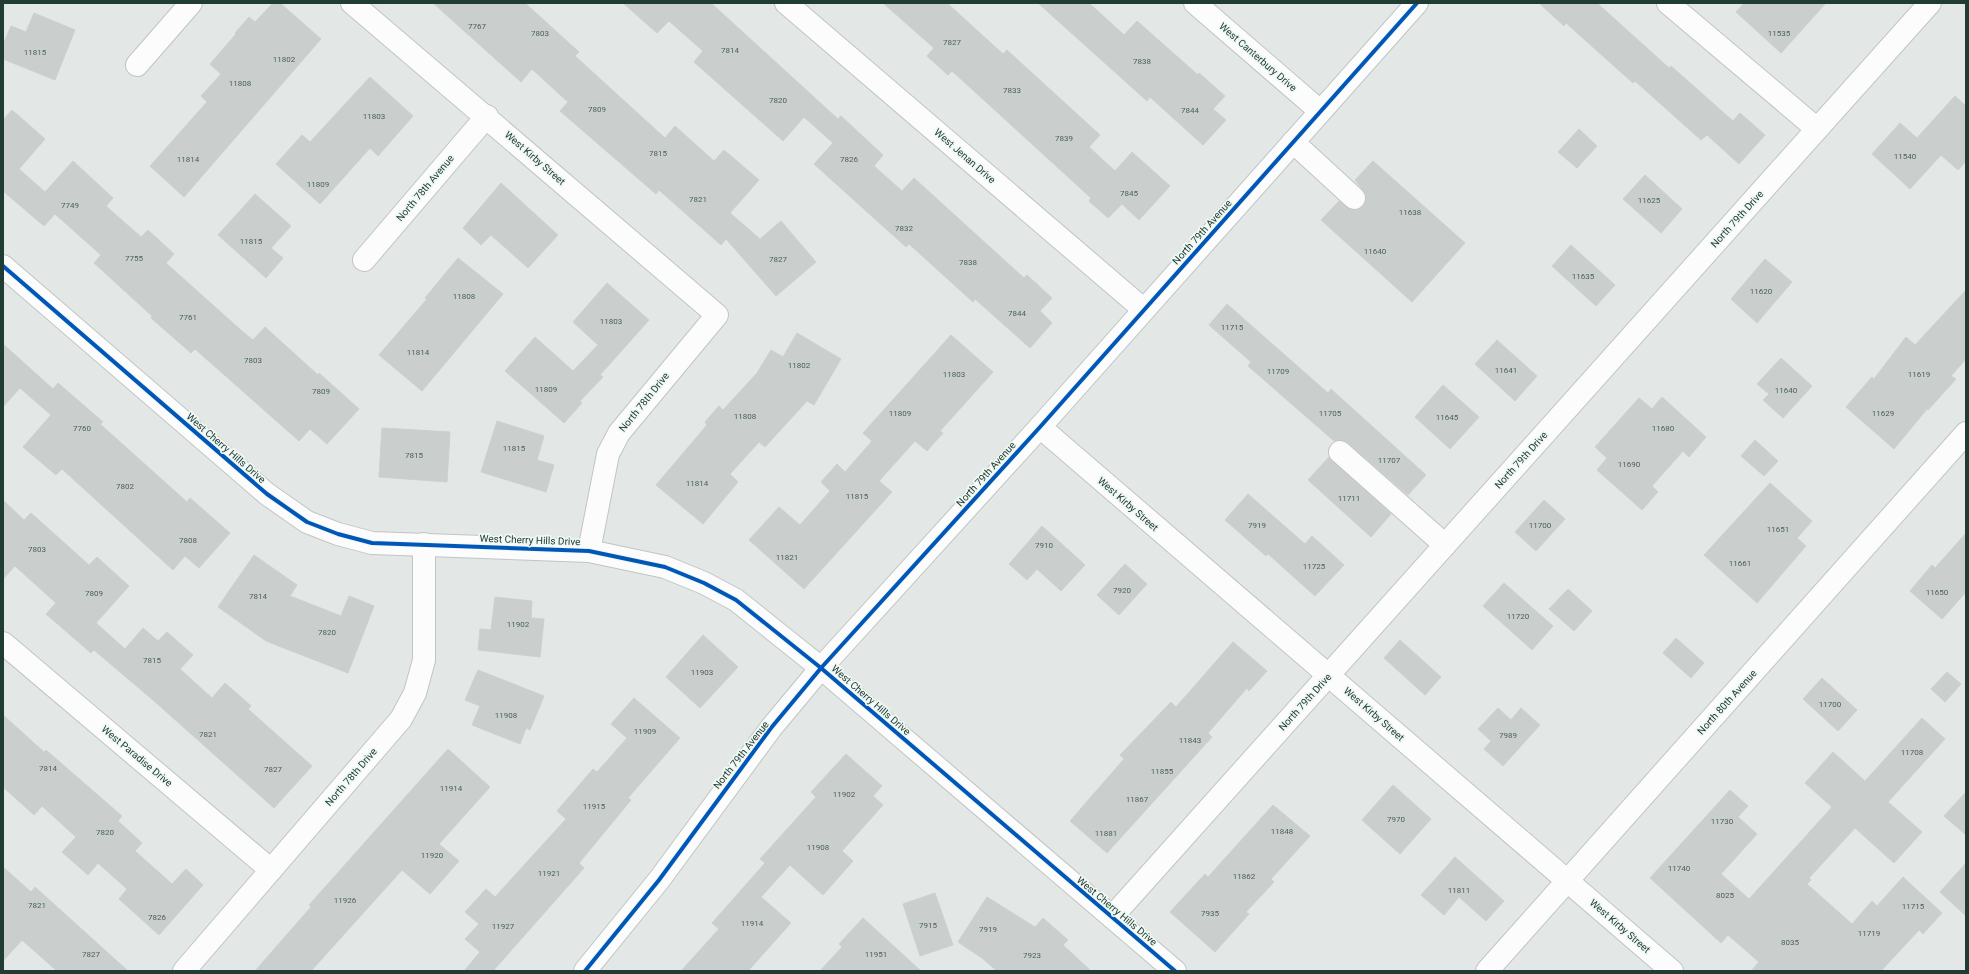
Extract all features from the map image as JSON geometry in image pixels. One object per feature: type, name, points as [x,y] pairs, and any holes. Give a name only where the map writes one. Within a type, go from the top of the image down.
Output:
[{"type":"street","points":[[137,65],[191,3]]},
{"type":"street","name":"West Kirby Street","points":[[352,3],[487,116],[717,315]]},
{"type":"street","name":"West Jenan Drive","points":[[786,3],[1143,309]]},
{"type":"street","name":"West Canterbury Drive","points":[[1195,3],[1320,111]]},
{"type":"street","name":"North 79th Avenue","points":[[585,971],[659,880],[767,735],[821,668],[1040,427],[1143,309],[1417,3]]},
{"type":"street","points":[[1668,3],[1817,129]]},
{"type":"street","name":"North 79th Drive","points":[[1112,917],[1930,3]]},
{"type":"street","name":"North 78th Avenue","points":[[364,260],[487,116]]},
{"type":"street","points":[[1294,142],[1354,198]]},
{"type":"street","name":"West Cherry Hills Drive","points":[[3,266],[267,494],[307,522],[338,534],[372,543],[589,551],[665,567],[736,600],[821,668],[1175,971]]},
{"type":"street","name":"North 78th Drive","points":[[589,551],[608,454],[618,433],[717,315]]},
{"type":"street","name":"West Kirby Street","points":[[1040,427],[1672,971]]},
{"type":"street","name":"North 80th Avenue","points":[[1487,971],[1966,433]]},
{"type":"street","points":[[1340,452],[1445,545]]},
{"type":"street","name":"North 78th Drive","points":[[184,971],[401,719],[415,693],[424,660],[424,544]]},
{"type":"street","name":"West Paradise Drive","points":[[3,643],[271,870]]},
{"type":"building","points":[[273,3],[280,3],[321,39],[184,197],[150,166],[207,102],[201,96],[221,74],[210,64],[249,17],[255,22]]},
{"type":"building","points":[[433,3],[525,3],[579,52],[575,56],[665,138],[675,126],[714,161],[724,150],[759,180],[730,213],[760,239],[781,221],[816,262],[776,296],[726,239],[721,245],[659,190],[656,194],[560,111],[568,102],[532,69],[521,82]]},
{"type":"building","points":[[623,3],[711,3],[838,119],[841,116],[883,155],[874,166],[902,191],[914,178],[1024,278],[1027,275],[1052,298],[1040,311],[1052,323],[1030,348],[975,299],[973,302],[909,244],[906,247],[814,164],[833,143],[804,117],[783,141],[694,62],[703,51],[669,21],[657,33]]},
{"type":"building","points":[[883,3],[947,3],[1003,54],[1007,50],[1100,135],[1089,147],[1115,171],[1132,152],[1170,186],[1139,220],[1122,204],[1108,218],[1089,201],[1091,198],[952,71],[948,75],[927,56],[934,48]]},
{"type":"building","points":[[1038,3],[1089,3],[1124,35],[1137,21],[1198,75],[1199,73],[1225,96],[1213,109],[1226,120],[1203,145],[1150,97],[1147,101]]},
{"type":"building","points":[[1539,3],[1597,3],[1669,68],[1671,66],[1733,121],[1740,113],[1765,135],[1739,164],[1707,135],[1701,140],[1635,81],[1633,83],[1566,23],[1564,26]]},
{"type":"building","points":[[1744,3],[1826,3],[1781,53],[1736,12]]},
{"type":"building","points":[[34,13],[75,30],[55,80],[3,59],[3,45],[11,26],[26,32]]},
{"type":"building","points":[[370,77],[413,116],[378,156],[370,148],[320,204],[276,164],[302,135],[310,142]]},
{"type":"building","points":[[1955,96],[1966,106],[1966,161],[1958,170],[1941,155],[1910,189],[1872,154],[1900,123],[1917,138]]},
{"type":"building","points":[[12,110],[45,139],[19,169],[45,192],[73,161],[113,198],[106,206],[141,237],[148,230],[174,254],[166,263],[243,332],[253,340],[265,327],[318,375],[319,373],[359,409],[327,444],[310,429],[299,441],[195,349],[191,353],[151,318],[152,316],[94,263],[101,255],[55,214],[44,226],[3,191],[3,120]]},
{"type":"building","points":[[1579,129],[1597,146],[1577,168],[1558,152]]},
{"type":"building","points":[[1373,161],[1465,243],[1412,302],[1321,220],[1339,201],[1352,210],[1358,210],[1363,206],[1366,200],[1366,194],[1355,180]]},
{"type":"building","points":[[1645,175],[1682,209],[1661,233],[1623,199]]},
{"type":"building","points":[[501,183],[558,235],[528,268],[491,235],[481,245],[463,228]]},
{"type":"building","points":[[255,194],[291,226],[271,248],[283,258],[266,278],[218,235]]},
{"type":"building","points":[[1571,245],[1615,285],[1596,306],[1552,266]]},
{"type":"building","points":[[458,258],[503,294],[422,391],[379,355],[427,299],[425,298]]},
{"type":"building","points":[[1765,259],[1792,282],[1757,323],[1731,299]]},
{"type":"building","points":[[607,283],[649,320],[600,375],[603,377],[580,401],[582,403],[564,423],[505,371],[535,337],[573,371],[598,345],[573,322]]},
{"type":"building","points":[[1966,290],[1966,359],[1951,376],[1956,379],[1928,410],[1927,409],[1894,449],[1846,407],[1872,377],[1874,379],[1906,337],[1915,345]]},
{"type":"building","points":[[1227,304],[1328,393],[1331,389],[1426,475],[1408,495],[1348,443],[1342,440],[1334,441],[1248,366],[1251,362],[1209,325]]},
{"type":"building","points":[[797,333],[841,359],[814,405],[807,401],[765,447],[759,442],[730,474],[738,482],[703,524],[656,485],[707,425],[705,422],[719,406],[723,410],[757,373],[771,350],[783,357]]},
{"type":"building","points":[[951,335],[993,372],[940,431],[943,433],[927,451],[915,441],[879,481],[892,492],[804,589],[749,540],[779,507],[800,525],[830,491],[821,482],[837,464],[845,472],[872,441],[863,433]]},
{"type":"building","points":[[1497,340],[1537,376],[1515,401],[1475,364]]},
{"type":"building","points":[[3,344],[53,389],[58,383],[103,422],[100,424],[187,502],[190,498],[230,533],[199,568],[185,556],[173,570],[62,469],[56,475],[23,447],[51,415],[20,388],[3,407]]},
{"type":"building","points":[[1781,358],[1812,386],[1783,418],[1763,400],[1769,394],[1757,384]]},
{"type":"building","points":[[1443,385],[1479,417],[1450,449],[1415,417]]},
{"type":"building","points":[[1662,397],[1706,437],[1689,457],[1683,451],[1652,486],[1658,492],[1642,510],[1597,470],[1607,458],[1595,447],[1639,398],[1652,409]]},
{"type":"building","points":[[497,421],[544,436],[537,460],[554,465],[546,492],[481,472]]},
{"type":"building","points":[[382,428],[450,432],[447,482],[379,477]]},
{"type":"building","points":[[1755,440],[1778,461],[1764,476],[1741,456]]},
{"type":"building","points":[[1329,457],[1391,514],[1371,537],[1308,480]]},
{"type":"building","points":[[1770,483],[1812,521],[1797,538],[1806,546],[1757,603],[1704,555]]},
{"type":"building","points":[[1248,494],[1305,544],[1312,536],[1344,565],[1315,596],[1268,554],[1266,556],[1225,520]]},
{"type":"building","points":[[3,500],[24,520],[31,513],[89,565],[97,557],[129,586],[96,623],[125,649],[143,628],[158,641],[167,632],[193,655],[180,669],[212,698],[225,683],[251,706],[248,709],[312,766],[274,808],[153,700],[94,650],[91,653],[46,614],[56,603],[15,566],[3,579]]},
{"type":"building","points":[[1544,500],[1565,519],[1536,551],[1515,532]]},
{"type":"building","points":[[1042,526],[1085,565],[1061,591],[1037,569],[1027,580],[1009,564]]},
{"type":"building","points":[[1966,533],[1966,592],[1942,619],[1910,591],[1932,565],[1935,568]]},
{"type":"building","points":[[254,555],[297,585],[290,596],[341,616],[349,596],[374,606],[348,673],[266,641],[218,607]]},
{"type":"building","points":[[1125,564],[1147,584],[1119,615],[1097,595]]},
{"type":"building","points":[[1504,583],[1553,626],[1532,650],[1483,606]]},
{"type":"building","points":[[1568,589],[1592,611],[1574,631],[1549,609]]},
{"type":"building","points":[[495,597],[532,601],[531,618],[544,619],[540,657],[478,650],[480,629],[491,630]]},
{"type":"building","points":[[703,635],[738,667],[700,708],[666,677]]},
{"type":"building","points":[[1676,638],[1704,663],[1691,678],[1663,653]]},
{"type":"building","points":[[1400,640],[1441,677],[1425,695],[1384,658]]},
{"type":"building","points":[[1233,642],[1267,671],[1249,691],[1247,688],[1208,733],[1212,737],[1107,853],[1070,821],[1124,759],[1120,755],[1171,702],[1176,707]]},
{"type":"building","points":[[478,670],[544,696],[530,730],[526,728],[520,744],[472,725],[480,706],[465,700]]},
{"type":"building","points":[[1947,672],[1961,684],[1945,702],[1931,689]]},
{"type":"building","points":[[1822,678],[1857,710],[1838,731],[1803,699]]},
{"type":"building","points":[[634,698],[680,738],[628,798],[631,800],[579,863],[584,868],[493,971],[464,971],[480,952],[465,939],[479,924],[465,912],[486,889],[495,897],[566,819],[557,811],[593,769],[597,772],[627,738],[611,724]]},
{"type":"building","points":[[1498,708],[1511,720],[1521,708],[1540,725],[1503,766],[1484,749],[1491,741],[1478,729]]},
{"type":"building","points":[[3,715],[44,752],[46,750],[122,816],[118,821],[142,843],[135,851],[172,884],[186,869],[203,885],[159,935],[119,899],[127,889],[98,863],[88,875],[62,852],[76,837],[42,806],[34,815],[3,787]]},
{"type":"building","points":[[1922,718],[1945,739],[1888,802],[1922,832],[1894,863],[1855,828],[1809,878],[1811,880],[1807,884],[1852,924],[1872,901],[1877,906],[1903,877],[1942,913],[1923,934],[1919,930],[1881,971],[1751,971],[1759,962],[1728,935],[1721,943],[1650,878],[1730,790],[1748,806],[1738,817],[1757,834],[1721,874],[1749,899],[1832,807],[1805,783],[1833,752],[1865,781]]},
{"type":"building","points":[[448,749],[490,787],[439,844],[459,861],[430,894],[402,870],[311,971],[255,971],[311,907],[309,905]]},
{"type":"building","points":[[846,754],[882,786],[873,796],[883,805],[842,851],[853,861],[823,895],[790,865],[761,897],[791,923],[748,971],[681,971],[719,929],[712,923],[765,863],[760,859],[816,797],[811,792]]},
{"type":"building","points":[[1393,785],[1431,819],[1400,854],[1362,820]]},
{"type":"building","points":[[1966,792],[1966,835],[1944,816]]},
{"type":"building","points":[[1273,805],[1310,836],[1271,879],[1274,882],[1246,912],[1249,914],[1215,952],[1170,912],[1205,874],[1208,877]]},
{"type":"building","points":[[1455,857],[1504,901],[1486,921],[1459,897],[1444,915],[1421,895]]},
{"type":"building","points":[[1966,863],[1966,916],[1940,892]]},
{"type":"building","points":[[3,867],[31,892],[35,887],[128,971],[57,971],[22,940],[3,961]]},
{"type":"building","points":[[935,893],[953,945],[920,956],[903,904]]},
{"type":"building","points":[[987,897],[1035,927],[1043,918],[1068,940],[1063,945],[1091,971],[997,971],[982,958],[958,942]]},
{"type":"building","points":[[863,918],[921,971],[820,971],[842,947],[839,944]]},
{"type":"cycle path","points":[[585,971],[659,880],[771,728],[821,668],[1040,427],[1417,3]]},
{"type":"cycle path","points":[[3,266],[267,494],[307,522],[338,534],[372,543],[589,551],[665,567],[704,583],[736,600],[821,668],[1175,971]]}]
